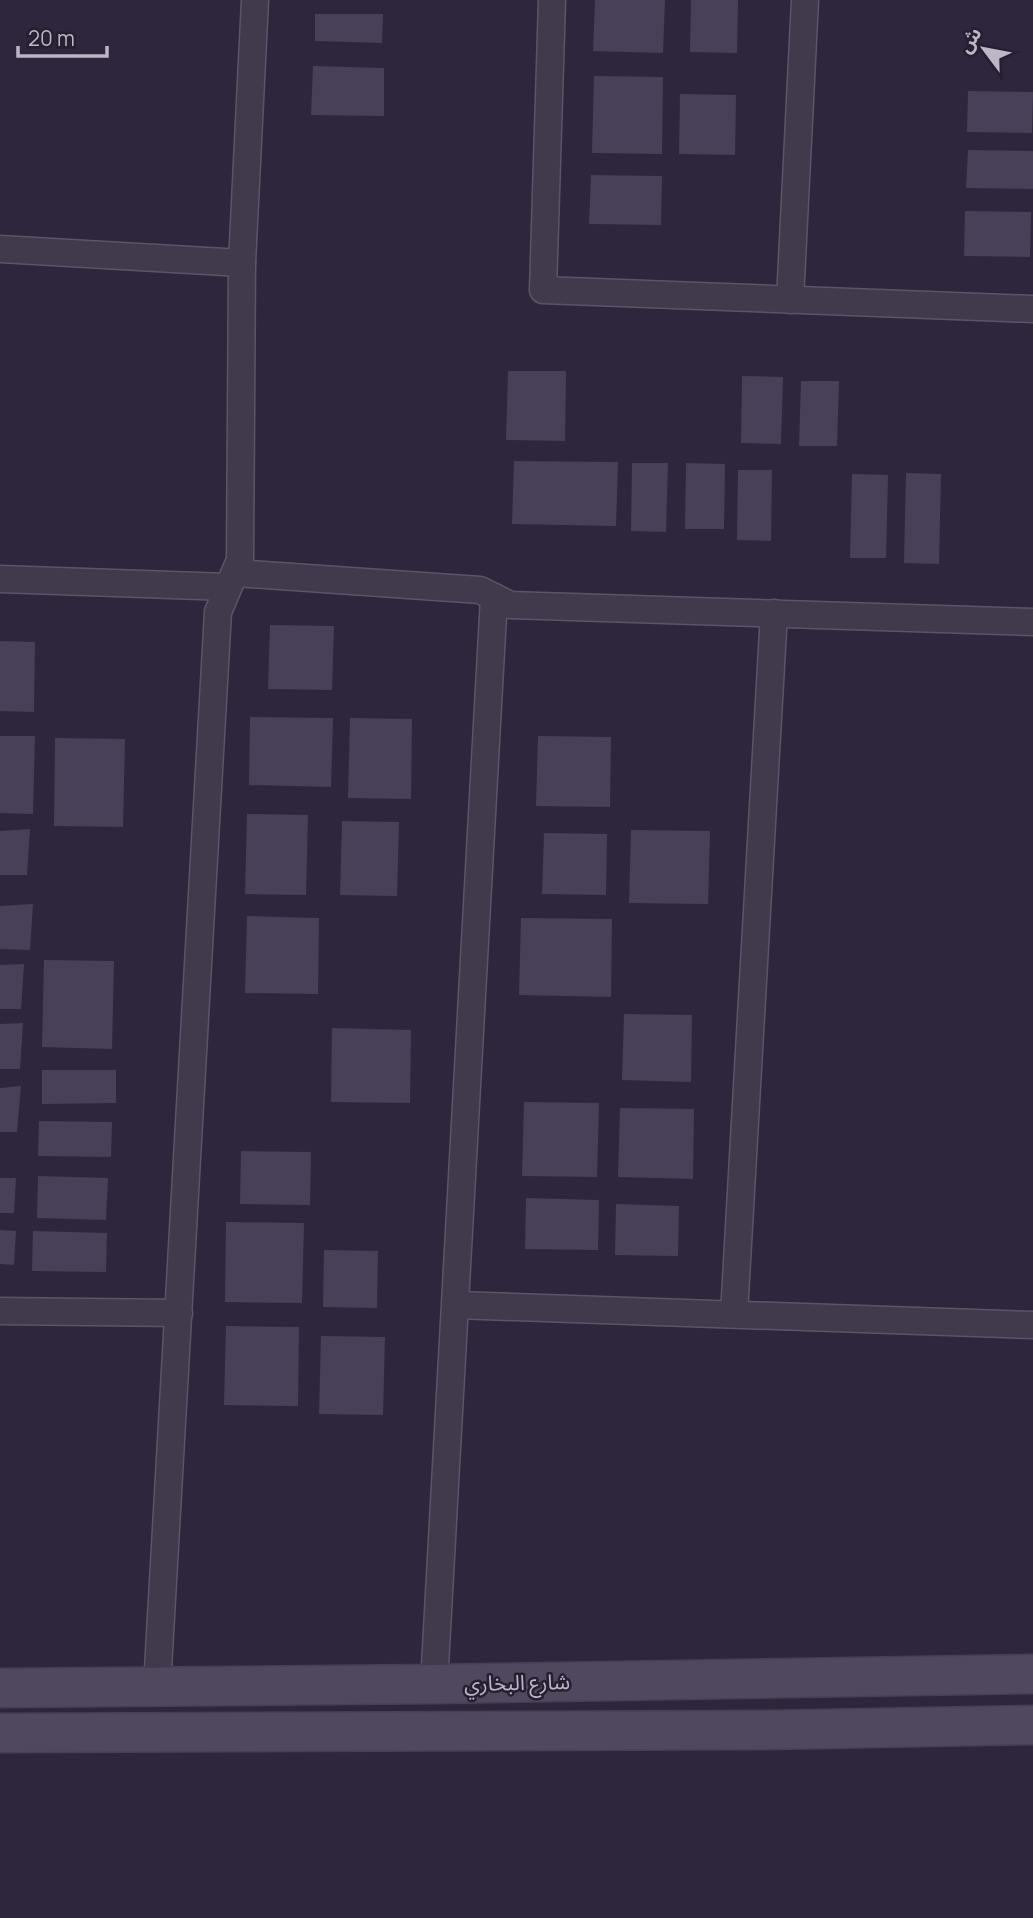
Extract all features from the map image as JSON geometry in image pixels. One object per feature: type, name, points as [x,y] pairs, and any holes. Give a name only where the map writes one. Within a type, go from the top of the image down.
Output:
[{"type":"main road","name":"شارع البخاري","points":[[0,1688],[1033,1674]]},
{"type":"main road","points":[[0,1733],[753,1730],[1033,1726]]},
{"type":"street","points":[[157,1687],[218,611],[240,560],[242,262],[255,0]]},
{"type":"street","points":[[552,0],[543,290],[1033,309]]},
{"type":"street","points":[[790,300],[805,0]]},
{"type":"street","points":[[0,249],[242,262]]},
{"type":"street","points":[[0,579],[232,580],[480,590],[510,605],[1033,622]]},
{"type":"street","points":[[434,1684],[494,597]]},
{"type":"street","points":[[734,1314],[774,613]]},
{"type":"street","points":[[456,1305],[1033,1325]]},
{"type":"street","points":[[0,1311],[179,1314]]},
{"type":"building","points":[[595,0],[665,0],[663,53],[593,51]]},
{"type":"building","points":[[691,0],[738,0],[737,53],[690,52]]},
{"type":"building","points":[[315,14],[383,14],[382,43],[315,41]]},
{"type":"building","points":[[313,66],[384,68],[384,116],[311,115]]},
{"type":"building","points":[[594,76],[663,77],[662,154],[592,153]]},
{"type":"building","points":[[968,91],[1033,92],[1032,133],[967,132]]},
{"type":"building","points":[[680,94],[736,95],[735,155],[679,154]]},
{"type":"building","points":[[968,150],[1033,151],[1033,189],[966,188]]},
{"type":"building","points":[[591,175],[662,176],[661,225],[589,224]]},
{"type":"building","points":[[965,211],[1031,212],[1030,257],[964,256]]},
{"type":"building","points":[[508,371],[566,371],[565,441],[506,440]]},
{"type":"building","points":[[742,376],[783,377],[781,444],[741,443]]},
{"type":"building","points":[[801,381],[839,381],[837,446],[799,446]]},
{"type":"building","points":[[514,461],[618,462],[616,526],[512,524]]},
{"type":"building","points":[[632,463],[668,463],[666,532],[631,531]]},
{"type":"building","points":[[686,463],[725,464],[724,529],[685,529]]},
{"type":"building","points":[[738,470],[772,470],[771,541],[737,540]]},
{"type":"building","points":[[906,473],[941,474],[939,564],[904,563]]},
{"type":"building","points":[[852,474],[888,475],[886,558],[850,558]]},
{"type":"building","points":[[270,625],[334,626],[332,690],[268,689]]},
{"type":"building","points":[[0,641],[35,642],[34,712],[0,711]]},
{"type":"building","points":[[250,717],[333,718],[331,787],[249,785]]},
{"type":"building","points":[[350,718],[412,719],[411,799],[348,798]]},
{"type":"building","points":[[0,736],[35,736],[33,814],[0,813]]},
{"type":"building","points":[[538,736],[611,737],[610,807],[536,806]]},
{"type":"building","points":[[55,738],[125,739],[123,827],[54,826]]},
{"type":"building","points":[[247,814],[308,815],[306,895],[245,894]]},
{"type":"building","points":[[342,821],[399,822],[397,896],[340,895]]},
{"type":"building","points":[[30,829],[27,875],[0,875],[0,831]]},
{"type":"building","points":[[631,830],[710,831],[708,904],[629,903]]},
{"type":"building","points":[[544,833],[607,834],[606,895],[542,894]]},
{"type":"building","points":[[33,904],[30,950],[0,949],[0,906]]},
{"type":"building","points":[[247,916],[319,918],[318,994],[245,993]]},
{"type":"building","points":[[521,918],[612,919],[611,997],[519,995]]},
{"type":"building","points":[[44,960],[114,961],[112,1049],[42,1047]]},
{"type":"building","points":[[24,964],[21,1009],[0,1009],[0,965]]},
{"type":"building","points":[[624,1014],[692,1015],[691,1082],[622,1080]]},
{"type":"building","points":[[23,1023],[20,1069],[0,1069],[0,1024]]},
{"type":"building","points":[[332,1028],[411,1030],[410,1103],[331,1102]]},
{"type":"building","points":[[42,1070],[116,1070],[116,1103],[42,1104]]},
{"type":"building","points":[[21,1086],[17,1132],[0,1132],[0,1088]]},
{"type":"building","points":[[524,1102],[599,1103],[597,1177],[522,1176]]},
{"type":"building","points":[[620,1108],[694,1109],[693,1179],[618,1177]]},
{"type":"building","points":[[39,1121],[112,1122],[111,1157],[38,1156]]},
{"type":"building","points":[[241,1151],[311,1152],[310,1205],[240,1204]]},
{"type":"building","points":[[38,1176],[108,1178],[106,1220],[37,1218]]},
{"type":"building","points":[[0,1178],[16,1178],[14,1213],[0,1213]]},
{"type":"building","points":[[526,1198],[599,1200],[598,1250],[525,1249]]},
{"type":"building","points":[[616,1204],[679,1206],[678,1256],[615,1255]]},
{"type":"building","points":[[226,1222],[304,1223],[302,1303],[225,1302]]},
{"type":"building","points":[[0,1230],[16,1231],[14,1265],[0,1264]]},
{"type":"building","points":[[33,1231],[107,1233],[106,1272],[32,1271]]},
{"type":"building","points":[[324,1250],[378,1251],[377,1308],[323,1307]]},
{"type":"building","points":[[226,1326],[299,1327],[298,1406],[224,1405]]},
{"type":"building","points":[[321,1336],[385,1337],[383,1415],[319,1414]]}]
